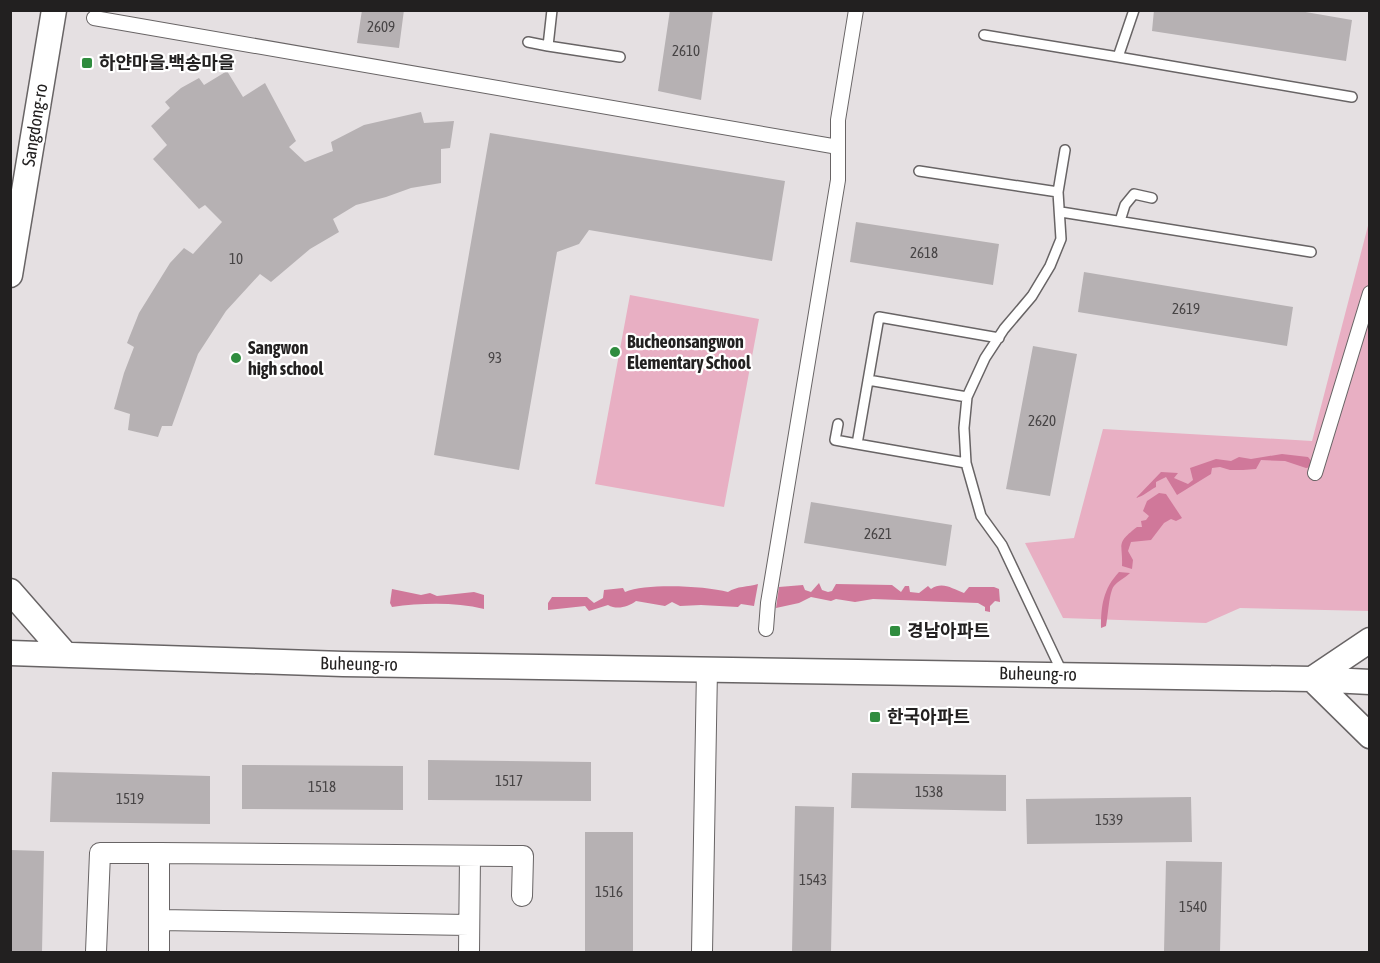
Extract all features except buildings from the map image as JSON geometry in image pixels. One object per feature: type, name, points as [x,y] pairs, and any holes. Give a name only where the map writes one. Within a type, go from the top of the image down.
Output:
[{"type":"street","name":"Sangdong-ro","points":[[10,275],[22,181],[54,10]]},
{"type":"street","points":[[766,628],[768,603],[838,180],[838,120],[856,10]]},
{"type":"street","points":[[94,18],[838,147]]},
{"type":"street","points":[[1315,473],[1370,293]]},
{"type":"street","points":[[10,591],[66,655]]},
{"type":"street","points":[[1370,640],[1312,679],[1370,736]]},
{"type":"street","name":"Buheung-ro","points":[[10,652],[343,664],[1063,674],[1370,682]]},
{"type":"street","points":[[702,952],[707,669]]},
{"type":"street","points":[[96,952],[100,852],[523,856],[522,896]]},
{"type":"street","points":[[159,852],[159,952]]},
{"type":"street","points":[[469,952],[470,856]]},
{"type":"street","points":[[159,920],[469,925]]},
{"type":"lane","points":[[548,46],[552,10]]},
{"type":"lane","points":[[1118,57],[1134,10]]},
{"type":"lane","points":[[984,35],[1352,97]]},
{"type":"lane","points":[[528,42],[620,57]]},
{"type":"lane","points":[[1063,674],[1002,545],[981,516],[966,463],[964,428],[967,397],[985,358],[1032,296],[1050,266],[1061,239],[1058,192],[1065,150]]},
{"type":"lane","points":[[919,171],[1058,192]]},
{"type":"lane","points":[[1120,221],[1125,205],[1134,194],[1152,198]]},
{"type":"lane","points":[[1061,212],[1311,252]]},
{"type":"lane","points":[[857,444],[879,317],[999,338]]},
{"type":"lane","points":[[868,380],[967,397]]},
{"type":"lane","points":[[838,424],[835,440],[966,463]]},
{"type":"shaded area","points":[[1369,222],[1369,611],[1240,608],[1206,623],[1063,618],[1025,543],[1074,538],[1103,429],[1312,441]]},
{"type":"shaded area","points":[[630,295],[759,319],[724,507],[595,484]]},
{"type":"shaded area","points":[[1282,454],[1308,457],[1312,462],[1311,467],[1306,468],[1285,461],[1261,460],[1256,469],[1212,468],[1211,474],[1177,495],[1166,477],[1156,482],[1156,487],[1136,498],[1161,472],[1178,473],[1174,478],[1188,484],[1193,480],[1190,468],[1216,459],[1231,461],[1239,457],[1251,459]]},
{"type":"shaded area","points":[[1159,493],[1166,494],[1182,518],[1176,521],[1171,519],[1164,523],[1151,540],[1131,542],[1128,551],[1133,560],[1132,569],[1122,566],[1123,541],[1137,527],[1142,527],[1141,521],[1146,520],[1149,516],[1143,511],[1147,501]]},
{"type":"shaded area","points":[[1119,572],[1130,573],[1112,589],[1106,626],[1101,628],[1104,598],[1109,585]]},
{"type":"shaded area","points":[[819,583],[822,590],[828,592],[832,591],[836,584],[892,585],[901,592],[905,586],[909,586],[910,592],[919,593],[928,586],[931,589],[944,586],[964,593],[969,587],[994,587],[999,589],[1000,602],[995,601],[990,606],[990,612],[985,611],[985,607],[978,603],[873,599],[855,602],[811,597],[799,603],[776,608],[779,587],[803,585],[805,590],[811,592]]},
{"type":"shaded area","points":[[758,584],[754,606],[741,604],[738,607],[680,606],[672,602],[665,606],[636,601],[622,607],[608,605],[589,611],[585,606],[548,610],[548,603],[552,597],[587,597],[594,603],[603,598],[604,590],[623,588],[625,592],[647,587],[676,586],[728,592]]},
{"type":"shaded area","points":[[392,589],[421,595],[430,593],[437,596],[474,592],[484,595],[484,609],[438,604],[392,607],[390,603]]},
{"type":"place","name":"하얀마을.백송마을","points":[[87,63]]},
{"type":"place","name":"Bucheonsangwon Elementary School","points":[[615,352]]},
{"type":"place","name":"Sangwon high school","points":[[236,358]]},
{"type":"place","name":"경남아파트","points":[[895,631]]},
{"type":"place","name":"한국아파트","points":[[875,717]]}]
